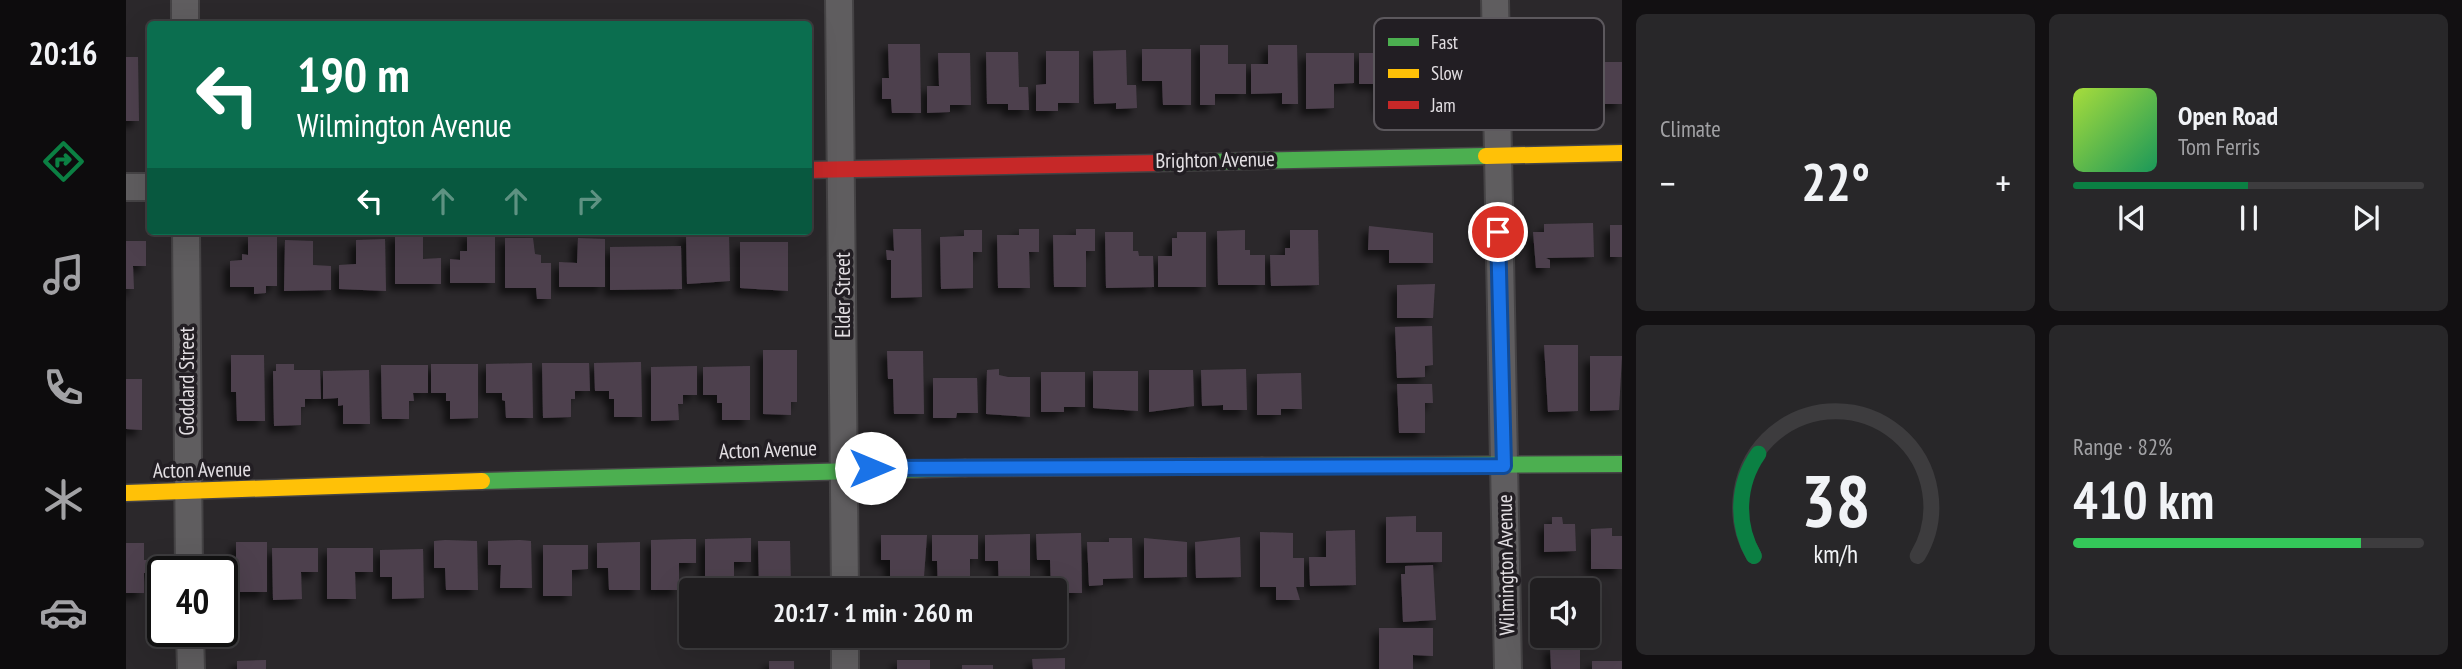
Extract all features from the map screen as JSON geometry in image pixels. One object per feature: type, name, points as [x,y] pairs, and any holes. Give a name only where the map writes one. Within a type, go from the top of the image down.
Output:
[{"type":"street","points":[[185,0],[185,21]]},
{"type":"street","name":"Elder Street","points":[[839,0],[845,578]]},
{"type":"street","name":"Wilmington Avenue","points":[[1495,0],[1495,18]]},
{"type":"street","name":"Wilmington Avenue","points":[[1496,130],[1508,669]]},
{"type":"street","name":"Brighton Avenue","points":[[812,170],[1622,153]]},
{"type":"street","points":[[126,187],[147,187]]},
{"type":"street","name":"Goddard Street","points":[[186,235],[189,556]]},
{"type":"street","name":"Acton Avenue","points":[[126,493],[844,469],[1622,464]]},
{"type":"street","points":[[190,647],[191,669]]},
{"type":"street","points":[[845,648],[845,669]]},
{"type":"building","points":[[888,44],[920,44],[921,113],[892,113],[891,99],[882,99],[882,78],[889,78]]},
{"type":"building","points":[[1200,45],[1228,45],[1228,64],[1246,64],[1246,94],[1215,94],[1215,105],[1200,105]]},
{"type":"building","points":[[1268,45],[1297,45],[1298,104],[1282,104],[1282,93],[1251,94],[1251,64],[1268,64]]},
{"type":"building","points":[[1142,49],[1191,49],[1191,105],[1163,105],[1162,81],[1142,81]]},
{"type":"building","points":[[1126,50],[1127,85],[1136,85],[1137,108],[1116,109],[1116,103],[1094,104],[1093,51]]},
{"type":"building","points":[[1046,51],[1079,51],[1079,103],[1058,103],[1058,111],[1036,111],[1036,85],[1046,84]]},
{"type":"building","points":[[986,52],[1018,52],[1019,87],[1028,87],[1029,110],[1008,110],[1008,104],[987,104]]},
{"type":"building","points":[[938,53],[970,53],[971,105],[950,105],[950,112],[927,113],[927,86],[939,86]]},
{"type":"building","points":[[1306,53],[1354,53],[1354,83],[1334,84],[1334,108],[1306,109]]},
{"type":"building","points":[[1359,53],[1374,53],[1374,84],[1359,84]]},
{"type":"building","points":[[126,57],[138,57],[139,121],[126,121]]},
{"type":"building","points":[[1604,62],[1622,62],[1622,104],[1604,104]]},
{"type":"building","points":[[1593,223],[1594,257],[1546,258],[1550,260],[1550,268],[1536,268],[1533,232],[1544,232],[1544,224]]},
{"type":"building","points":[[1610,225],[1622,225],[1622,257],[1610,257]]},
{"type":"building","points":[[1369,226],[1433,233],[1433,263],[1389,263],[1389,250],[1368,250]]},
{"type":"building","points":[[893,229],[921,229],[922,297],[891,298],[891,260],[887,260],[886,250],[894,251]]},
{"type":"building","points":[[1019,229],[1039,229],[1039,252],[1029,252],[1030,288],[998,288],[997,235],[1019,235]]},
{"type":"building","points":[[1076,229],[1095,229],[1095,251],[1086,251],[1086,287],[1054,287],[1053,235],[1076,235]]},
{"type":"building","points":[[964,230],[982,230],[982,252],[973,252],[973,288],[941,289],[940,237],[964,236]]},
{"type":"building","points":[[1245,230],[1245,250],[1250,250],[1250,255],[1265,255],[1265,285],[1218,285],[1217,231]]},
{"type":"building","points":[[1290,230],[1318,230],[1319,285],[1271,286],[1270,255],[1285,255],[1285,248],[1290,248]]},
{"type":"building","points":[[1105,232],[1133,232],[1133,251],[1138,251],[1139,256],[1153,256],[1154,287],[1106,288]]},
{"type":"building","points":[[1177,232],[1206,232],[1206,287],[1158,287],[1158,256],[1172,256],[1172,238],[1177,238]]},
{"type":"building","points":[[277,235],[277,286],[266,286],[266,293],[254,294],[254,287],[230,287],[230,261],[242,260],[242,254],[248,255],[248,236]]},
{"type":"building","points":[[395,235],[423,235],[423,259],[441,258],[441,284],[395,284]]},
{"type":"building","points":[[467,235],[495,235],[495,283],[450,283],[450,259],[460,260],[460,251],[467,251]]},
{"type":"building","points":[[686,235],[729,235],[730,281],[687,284]]},
{"type":"building","points":[[505,238],[533,238],[535,254],[541,255],[541,263],[551,263],[551,299],[537,299],[536,288],[505,288]]},
{"type":"building","points":[[578,238],[605,239],[605,287],[559,287],[559,262],[577,263]]},
{"type":"building","points":[[385,239],[386,291],[339,289],[339,265],[356,264],[356,240]]},
{"type":"building","points":[[285,240],[313,241],[313,265],[331,266],[331,290],[284,291]]},
{"type":"building","points":[[126,241],[146,241],[146,266],[133,266],[134,289],[126,289]]},
{"type":"building","points":[[740,242],[788,242],[788,291],[740,288]]},
{"type":"building","points":[[681,246],[682,289],[610,290],[610,247]]},
{"type":"building","points":[[1435,284],[1433,318],[1397,318],[1397,285]]},
{"type":"building","points":[[1432,326],[1433,365],[1425,366],[1425,377],[1397,378],[1395,327]]},
{"type":"building","points":[[1544,345],[1578,345],[1578,411],[1548,412]]},
{"type":"building","points":[[763,350],[797,350],[797,402],[791,402],[791,415],[763,414]]},
{"type":"building","points":[[887,351],[923,351],[924,414],[894,414],[893,379],[888,379]]},
{"type":"building","points":[[231,355],[264,355],[265,421],[237,421],[236,392],[231,392]]},
{"type":"building","points":[[1590,356],[1622,356],[1619,410],[1590,411]]},
{"type":"building","points":[[641,362],[642,417],[614,417],[614,399],[609,399],[609,391],[595,391],[594,363]]},
{"type":"building","points":[[532,363],[533,418],[506,418],[502,393],[486,393],[486,364]]},
{"type":"building","points":[[542,363],[589,363],[590,391],[575,391],[575,399],[571,399],[571,417],[543,418]]},
{"type":"building","points":[[276,364],[294,364],[294,370],[320,370],[321,399],[305,399],[305,407],[301,407],[301,425],[274,426],[273,371],[276,371]]},
{"type":"building","points":[[431,364],[478,364],[478,418],[450,419],[450,401],[446,401],[446,393],[431,393]]},
{"type":"building","points":[[381,365],[428,365],[428,393],[413,393],[414,401],[409,401],[409,419],[382,419]]},
{"type":"building","points":[[697,366],[697,395],[683,395],[683,404],[678,404],[679,420],[651,421],[651,367]]},
{"type":"building","points":[[750,366],[750,420],[722,420],[722,403],[717,403],[717,395],[703,395],[703,367]]},
{"type":"building","points":[[999,369],[999,375],[1030,377],[1030,417],[986,414],[987,370]]},
{"type":"building","points":[[1246,369],[1247,410],[1223,410],[1223,405],[1202,406],[1201,370]]},
{"type":"building","points":[[369,370],[370,424],[343,424],[343,405],[338,406],[338,398],[323,399],[323,371]]},
{"type":"building","points":[[1149,370],[1193,370],[1194,406],[1149,412]]},
{"type":"building","points":[[1093,371],[1138,371],[1138,411],[1093,408]]},
{"type":"building","points":[[1041,372],[1085,372],[1085,407],[1064,407],[1064,412],[1041,412]]},
{"type":"building","points":[[1301,373],[1302,409],[1281,409],[1281,415],[1257,415],[1257,374]]},
{"type":"building","points":[[933,378],[977,378],[978,413],[957,413],[956,418],[933,418]]},
{"type":"building","points":[[126,379],[142,379],[142,430],[126,429]]},
{"type":"building","points":[[1397,384],[1432,384],[1433,403],[1425,403],[1425,433],[1399,433]]},
{"type":"building","points":[[1416,516],[1416,532],[1442,532],[1442,562],[1386,563],[1386,517]]},
{"type":"building","points":[[1552,517],[1562,517],[1563,524],[1575,524],[1576,551],[1544,552],[1544,524],[1552,524]]},
{"type":"building","points":[[1612,528],[1612,536],[1622,536],[1622,569],[1591,569],[1591,529]]},
{"type":"building","points":[[1355,530],[1356,585],[1310,586],[1309,557],[1326,557],[1326,531]]},
{"type":"building","points":[[1260,532],[1293,533],[1293,558],[1304,558],[1304,587],[1296,587],[1300,600],[1276,600],[1276,587],[1260,587]]},
{"type":"building","points":[[1081,533],[1082,593],[1067,593],[1067,578],[1051,578],[1050,560],[1037,560],[1036,534]]},
{"type":"building","points":[[1030,534],[1030,578],[999,578],[998,561],[985,561],[985,535]]},
{"type":"building","points":[[881,535],[927,535],[924,578],[890,578],[890,560],[881,560]]},
{"type":"building","points":[[932,535],[978,535],[978,559],[970,559],[970,578],[938,578],[937,561],[932,561]]},
{"type":"building","points":[[1240,537],[1241,577],[1196,578],[1195,542]]},
{"type":"building","points":[[751,538],[751,562],[734,562],[734,578],[705,578],[705,539]]},
{"type":"building","points":[[1109,538],[1132,538],[1133,578],[1103,579],[1103,585],[1089,586],[1087,542],[1109,542]]},
{"type":"building","points":[[1144,538],[1187,542],[1187,577],[1144,578]]},
{"type":"building","points":[[696,539],[696,563],[679,563],[679,590],[651,590],[651,540]]},
{"type":"building","points":[[434,541],[477,541],[478,590],[446,590],[445,568],[434,568]]},
{"type":"building","points":[[488,541],[531,541],[532,588],[500,588],[501,565],[488,565]]},
{"type":"building","points":[[758,541],[790,541],[791,578],[759,578]]},
{"type":"building","points":[[236,542],[267,542],[267,592],[239,592],[238,602]]},
{"type":"building","points":[[640,542],[640,590],[609,590],[608,568],[597,568],[597,543]]},
{"type":"building","points":[[126,543],[144,543],[147,573],[144,573],[144,593],[126,593]]},
{"type":"building","points":[[543,545],[588,545],[588,569],[572,570],[572,596],[543,596]]},
{"type":"building","points":[[272,548],[318,548],[318,572],[301,572],[302,599],[273,600]]},
{"type":"building","points":[[327,548],[373,548],[373,572],[355,572],[356,599],[327,599]]},
{"type":"building","points":[[423,549],[424,598],[392,599],[392,577],[380,577],[380,550]]},
{"type":"building","points":[[1433,565],[1436,620],[1403,622],[1401,574],[1405,574],[1405,566]]},
{"type":"building","points":[[1379,628],[1433,628],[1433,656],[1413,655],[1413,669],[1379,669]]},
{"type":"building","points":[[1550,648],[1580,648],[1580,669],[1551,669]]},
{"type":"building","points":[[1065,658],[1065,669],[1033,669],[1032,659]]},
{"type":"building","points":[[266,660],[266,669],[237,669],[237,661]]},
{"type":"building","points":[[897,660],[930,660],[930,669],[897,669]]},
{"type":"building","points":[[769,661],[794,661],[794,669],[769,669]]},
{"type":"building","points":[[1592,661],[1622,661],[1622,669],[1592,669]]},
{"type":"building","points":[[962,665],[993,665],[993,669],[962,669]]},
{"type":"traffic: fast","points":[[1158,163],[1486,156]]},
{"type":"traffic: fast","points":[[1262,466],[1622,464]]},
{"type":"traffic: fast","points":[[482,481],[965,468]]},
{"type":"traffic: slow","points":[[1486,156],[1622,153]]},
{"type":"traffic: slow","points":[[965,468],[1262,466]]},
{"type":"traffic: slow","points":[[126,493],[482,481]]},
{"type":"traffic: jam","points":[[812,170],[1158,163]]},
{"type":"route","points":[[871,468],[1504,466],[1498,232]]}]
